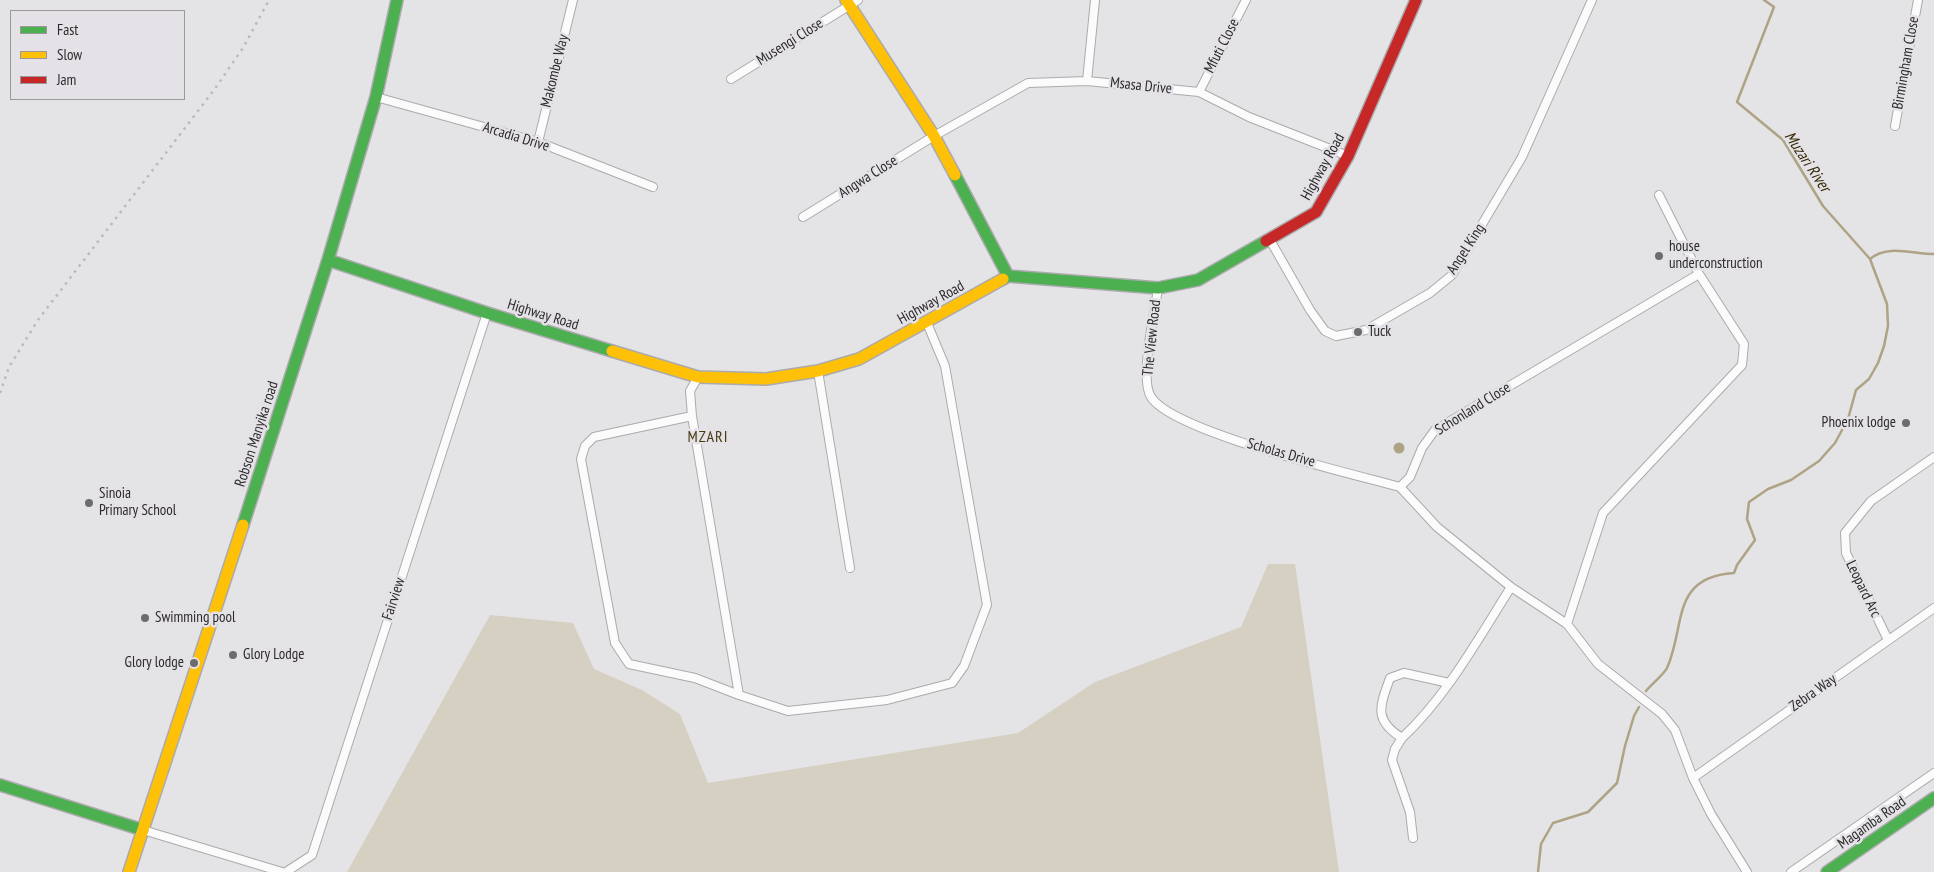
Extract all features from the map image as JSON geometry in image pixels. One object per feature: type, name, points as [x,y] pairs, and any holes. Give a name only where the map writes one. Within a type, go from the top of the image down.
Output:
[{"type":"main road","name":"Robson Manyika road","points":[[129,872],[328,260],[376,97],[397,0]]},
{"type":"main road","name":"Highway Road","points":[[328,260],[487,313],[698,377],[766,378],[818,371],[859,359],[926,324],[1008,276],[1158,288],[1198,280],[1316,212],[1348,156],[1416,0]]},
{"type":"main road","points":[[852,2],[934,136],[1008,276]]},
{"type":"main road","points":[[0,785],[143,830]]},
{"type":"main road","name":"Magamba Road","points":[[1827,872],[1934,798]]},
{"type":"street","name":"Makombe Way","points":[[538,142],[573,0]]},
{"type":"street","points":[[1087,81],[1094,0]]},
{"type":"street","name":"Mfuti Close","points":[[1199,92],[1246,0]]},
{"type":"street","name":"Angel King","points":[[1270,240],[1310,310],[1325,331],[1336,336],[1366,330],[1430,293],[1452,275],[1522,157],[1592,0]]},
{"type":"street","name":"Birmingham Close","points":[[1895,126],[1918,0]]},
{"type":"street","name":"Musengi Close","points":[[731,79],[852,2]]},
{"type":"street","name":"Msasa Drive","points":[[934,136],[1028,83],[1087,81],[1199,92],[1249,117],[1348,156]]},
{"type":"street","name":"Arcadia Drive","points":[[376,97],[538,142],[653,186]]},
{"type":"street","name":"Angwa Close","points":[[802,217],[934,136]]},
{"type":"street","points":[[1567,624],[1603,513],[1742,365],[1744,344],[1699,274],[1659,195]]},
{"type":"street","name":"Schonland Close","points":[[1400,487],[1410,477],[1422,448],[1435,430],[1699,274]]},
{"type":"street","name":"The View Road","points":[[1158,288],[1145,377],[1151,397],[1166,412]]},
{"type":"street","name":"Fairview","points":[[286,872],[312,854],[487,313]]},
{"type":"street","points":[[692,416],[594,437],[585,446],[581,459],[615,643],[629,664],[695,678],[788,711],[887,700],[952,683],[964,666],[987,605],[945,366],[926,324]]},
{"type":"street","points":[[818,371],[850,568]]},
{"type":"street","points":[[698,377],[690,391],[692,416],[739,695]]},
{"type":"street","name":"Scholas Drive","points":[[1166,412],[1212,434],[1400,487]]},
{"type":"street","name":"Leopard Arc","points":[[1888,640],[1846,553],[1845,533],[1870,501],[1934,458]]},
{"type":"street","points":[[1400,487],[1437,527],[1512,587],[1567,624],[1598,664],[1662,714],[1678,738],[1693,778],[1711,814],[1746,872]]},
{"type":"street","points":[[1413,838],[1410,812],[1392,760],[1394,748],[1426,716],[1512,587]]},
{"type":"street","name":"Zebra Way","points":[[1693,778],[1934,608]]},
{"type":"street","points":[[1402,738],[1386,728],[1379,707],[1390,678],[1404,673],[1449,683]]},
{"type":"street","points":[[1791,872],[1934,773]]},
{"type":"street","points":[[143,830],[282,872]]},
{"type":"shaded area","points":[[1399,442],[1405,448],[1399,454],[1393,448]]},
{"type":"shaded area","points":[[1268,564],[1295,564],[1339,872],[347,872],[490,615],[573,623],[594,669],[642,690],[680,714],[708,783],[1018,733],[1095,682],[1241,627]]},
{"type":"waterway","name":"Muzari River","points":[[1646,691],[1667,668],[1673,652],[1684,606],[1690,594],[1699,584],[1714,577],[1734,573],[1737,565],[1755,540],[1747,519],[1749,502],[1768,489],[1791,480],[1819,461],[1835,443],[1848,419],[1856,390],[1869,379],[1878,363],[1888,326],[1887,304],[1870,259],[1823,206],[1783,140],[1737,102],[1774,7],[1764,0]]},
{"type":"waterway","points":[[1870,259],[1877,254],[1892,251],[1934,254]]},
{"type":"waterway","points":[[1538,872],[1541,844],[1553,823],[1588,812],[1617,783],[1625,746],[1634,716],[1639,707]]},
{"type":"railway","points":[[0,393],[9,367],[38,320],[214,90],[243,48],[269,0]]},
{"type":"traffic: fast","points":[[243,525],[328,260],[376,97],[397,0]]},
{"type":"traffic: fast","points":[[955,175],[1008,276]]},
{"type":"traffic: fast","points":[[1003,279],[1008,276],[1158,288],[1198,280],[1266,241]]},
{"type":"traffic: fast","points":[[328,260],[487,313],[612,351]]},
{"type":"traffic: fast","points":[[0,785],[143,830]]},
{"type":"traffic: fast","points":[[1827,872],[1934,798]]},
{"type":"traffic: slow","points":[[846,0],[934,136],[955,175]]},
{"type":"traffic: slow","points":[[612,351],[698,377],[766,379],[818,371],[859,359],[1003,279]]},
{"type":"traffic: slow","points":[[129,872],[243,525]]},
{"type":"traffic: jam","points":[[1266,241],[1316,212],[1348,156],[1416,0]]},
{"type":"place","name":"house underconstruction","points":[[1659,256]]},
{"type":"place","name":"Tuck","points":[[1358,332]]},
{"type":"place","name":"Phoenix lodge","points":[[1906,423]]},
{"type":"place","name":"Sinoia Primary School","points":[[89,503]]},
{"type":"place","name":"Swimming pool","points":[[145,618]]},
{"type":"place","name":"Glory Lodge","points":[[233,655]]},
{"type":"place","name":"Glory lodge","points":[[194,663]]},
{"type":"district","name":"MZARI","points":[[708,437]]}]
